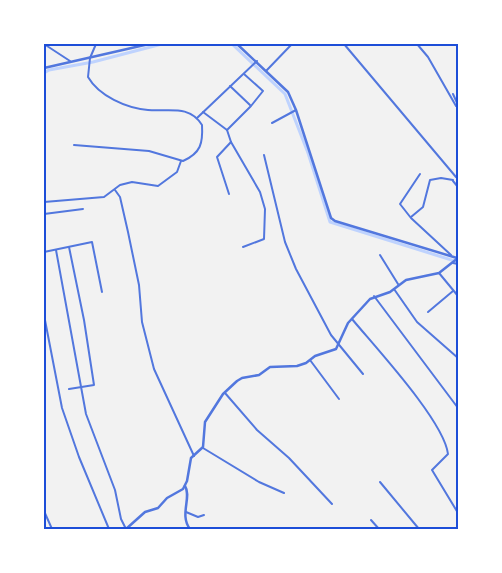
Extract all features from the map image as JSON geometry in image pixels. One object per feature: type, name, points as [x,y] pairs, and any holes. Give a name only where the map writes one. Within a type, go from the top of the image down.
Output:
[{"type":"street","points":[[44,44],[70,61]]},
{"type":"street","points":[[74,145],[149,151],[181,161],[190,158],[196,153],[203,142],[202,125],[197,118],[180,110],[150,111],[115,100],[92,84],[88,77],[89,61],[96,44]]},
{"type":"street","points":[[44,68],[70,61],[89,61],[150,44]]},
{"type":"street","points":[[237,44],[288,92],[331,218],[335,221],[456,259]]},
{"type":"street","points":[[266,70],[292,44]]},
{"type":"street","points":[[344,44],[457,176],[452,180]]},
{"type":"street","points":[[417,44],[428,57],[457,105]]},
{"type":"street","points":[[197,118],[255,63]]},
{"type":"street","points":[[227,130],[251,106],[262,91],[244,74]]},
{"type":"street","points":[[230,86],[251,106]]},
{"type":"street","points":[[452,94],[457,105]]},
{"type":"street","points":[[272,123],[294,111]]},
{"type":"street","points":[[203,112],[227,130],[231,142],[260,192],[265,209],[264,239],[243,247]]},
{"type":"street","points":[[229,194],[217,157],[231,142]]},
{"type":"street","points":[[264,155],[286,242],[314,305],[331,335],[363,374]]},
{"type":"street","points":[[44,202],[96,199],[116,190],[120,185],[132,182],[158,186],[177,172],[181,161]]},
{"type":"street","points":[[420,174],[400,204],[411,218],[456,259],[458,264]]},
{"type":"street","points":[[411,218],[423,207],[430,180],[441,178],[452,180],[458,187]]},
{"type":"street","points":[[116,190],[120,197],[139,285],[142,322],[154,369],[194,456]]},
{"type":"street","points":[[44,214],[82,209]]},
{"type":"street","points":[[44,252],[92,242],[102,292]]},
{"type":"street","points":[[69,247],[84,320],[94,385],[69,389]]},
{"type":"street","points":[[56,250],[86,414],[115,490],[121,520],[126,529],[145,512],[158,508],[167,498],[185,486],[189,474],[189,464],[203,447],[205,422],[225,392],[242,378],[259,375],[270,367],[298,366],[315,356],[336,349],[352,319],[374,296],[386,294],[398,284],[411,278],[439,273],[456,259]]},
{"type":"street","points":[[380,255],[398,284]]},
{"type":"street","points":[[439,273],[458,296]]},
{"type":"street","points":[[394,289],[418,322],[458,358]]},
{"type":"street","points":[[428,312],[453,291]]},
{"type":"street","points":[[374,296],[458,408]]},
{"type":"street","points":[[44,315],[62,408],[79,457],[109,529]]},
{"type":"street","points":[[352,319],[437,425],[448,448],[448,454],[432,470],[458,513]]},
{"type":"street","points":[[310,360],[338,399]]},
{"type":"street","points":[[225,392],[257,430],[289,458],[332,504]]},
{"type":"street","points":[[203,447],[259,482],[284,493]]},
{"type":"street","points":[[380,482],[419,529]]},
{"type":"street","points":[[185,486],[188,491],[185,512],[186,524],[190,529]]},
{"type":"street","points":[[44,511],[52,529]]},
{"type":"street","points":[[185,512],[198,517],[204,515]]},
{"type":"street","points":[[371,520],[379,529]]},
{"type":"street","points":[[130,524],[134,529]]},
{"type":"waterway","points":[[44,73],[49,70],[93,62],[162,44]]},
{"type":"waterway","points":[[232,44],[285,94],[308,153],[330,222],[458,262]]}]
